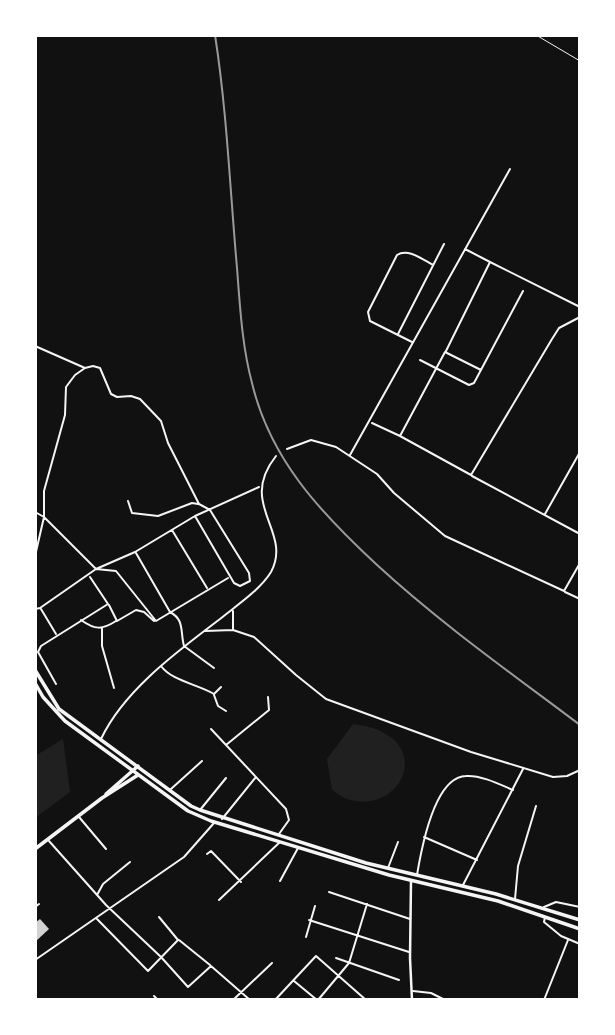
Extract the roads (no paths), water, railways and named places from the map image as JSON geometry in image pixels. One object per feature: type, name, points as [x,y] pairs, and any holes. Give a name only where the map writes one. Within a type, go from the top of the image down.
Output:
[{"type":"main road","points":[[35,670],[59,709],[200,810],[388,869],[463,886],[580,920]]},
{"type":"main road","points":[[35,683],[43,698],[65,721],[188,811],[281,842],[411,880],[486,898],[580,929]]},
{"type":"main road","points":[[35,849],[102,798],[138,766]]},
{"type":"main road","points":[[102,798],[146,772]]},
{"type":"street","points":[[350,456],[510,169]]},
{"type":"street","points":[[398,334],[444,244]]},
{"type":"street","points":[[464,248],[580,307]]},
{"type":"street","points":[[413,342],[370,321],[368,312],[401,253],[409,253],[433,265]]},
{"type":"street","points":[[400,436],[491,262]]},
{"type":"street","points":[[419,360],[469,384],[474,383],[523,291]]},
{"type":"street","points":[[471,475],[559,328],[580,317]]},
{"type":"street","points":[[35,346],[85,368]]},
{"type":"street","points":[[445,352],[481,370]]},
{"type":"street","points":[[35,556],[44,517],[44,491],[65,415],[66,387],[75,375],[85,368],[100,368],[111,394],[117,397],[131,396],[148,405],[161,421],[168,443],[199,504]]},
{"type":"street","points":[[371,422],[580,534]]},
{"type":"street","points":[[287,449],[311,440],[336,447],[377,474],[394,493],[445,536],[580,599]]},
{"type":"street","points":[[545,515],[580,452]]},
{"type":"street","points":[[100,739],[109,722],[160,665],[232,609],[265,579],[272,569],[275,539],[261,499],[260,486],[276,456]]},
{"type":"street","points":[[35,609],[96,569],[135,552],[195,516],[260,486]]},
{"type":"street","points":[[128,501],[132,513],[158,516],[192,503],[210,510],[251,580],[240,586],[229,578],[195,516]]},
{"type":"street","points":[[35,512],[44,517],[96,569],[116,571],[156,621]]},
{"type":"street","points":[[171,530],[208,590]]},
{"type":"street","points":[[135,552],[170,612],[177,616],[182,625],[181,637],[184,646],[214,668]]},
{"type":"street","points":[[564,591],[580,563]]},
{"type":"street","points":[[89,575],[117,621]]},
{"type":"street","points":[[156,621],[229,578]]},
{"type":"street","points":[[35,647],[41,646],[108,604]]},
{"type":"street","points":[[40,608],[57,635]]},
{"type":"street","points":[[232,609],[233,630]]},
{"type":"street","points":[[81,620],[92,628],[102,628],[136,610],[144,612],[156,621]]},
{"type":"street","points":[[102,628],[103,653],[114,688]]},
{"type":"street","points":[[204,631],[233,630],[254,636],[326,699],[471,752],[553,777],[580,771]]},
{"type":"street","points":[[41,646],[38,652],[40,659],[57,684]]},
{"type":"street","points":[[160,665],[167,674],[214,694],[218,706],[226,710]]},
{"type":"street","points":[[214,694],[221,687]]},
{"type":"street","points":[[226,745],[269,710],[268,697]]},
{"type":"street","points":[[211,729],[289,813],[289,820],[279,835]]},
{"type":"street","points":[[170,790],[202,761]]},
{"type":"street","points":[[463,886],[523,768]]},
{"type":"street","points":[[417,876],[423,837],[438,800],[454,779],[463,775],[472,776],[513,790]]},
{"type":"street","points":[[222,819],[257,776]]},
{"type":"street","points":[[200,810],[226,778]]},
{"type":"street","points":[[514,900],[518,866],[536,806]]},
{"type":"street","points":[[78,817],[106,849]]},
{"type":"street","points":[[35,960],[184,857],[215,822]]},
{"type":"street","points":[[423,837],[477,860]]},
{"type":"street","points":[[48,840],[97,895],[188,987],[211,965]]},
{"type":"street","points":[[219,900],[281,842]]},
{"type":"street","points":[[388,869],[398,842]]},
{"type":"street","points":[[280,881],[298,847]]},
{"type":"street","points":[[207,854],[211,851],[241,882]]},
{"type":"street","points":[[97,895],[103,884],[130,862]]},
{"type":"street","points":[[411,880],[412,1000]]},
{"type":"street","points":[[329,892],[411,919]]},
{"type":"street","points":[[542,909],[556,902],[580,907]]},
{"type":"street","points":[[35,907],[39,904]]},
{"type":"street","points":[[293,980],[318,1000],[349,963],[367,904]]},
{"type":"street","points":[[306,937],[315,906]]},
{"type":"street","points":[[545,916],[544,922],[549,928],[580,944]]},
{"type":"street","points":[[159,917],[178,940],[250,1000]]},
{"type":"street","points":[[96,918],[148,971],[178,940]]},
{"type":"street","points":[[309,920],[410,952]]},
{"type":"street","points":[[544,1000],[568,940]]},
{"type":"street","points":[[275,1000],[316,956],[366,1000]]},
{"type":"street","points":[[336,958],[399,980]]},
{"type":"street","points":[[233,1000],[272,963]]},
{"type":"street","points":[[413,991],[431,993],[445,1000]]},
{"type":"street","points":[[154,996],[158,1000]]},
{"type":"lane","points":[[536,35],[580,61]]},
{"type":"railway","points":[[215,35],[244,340],[252,383],[271,436],[284,460],[317,504],[376,564],[450,627],[580,725]]}]
